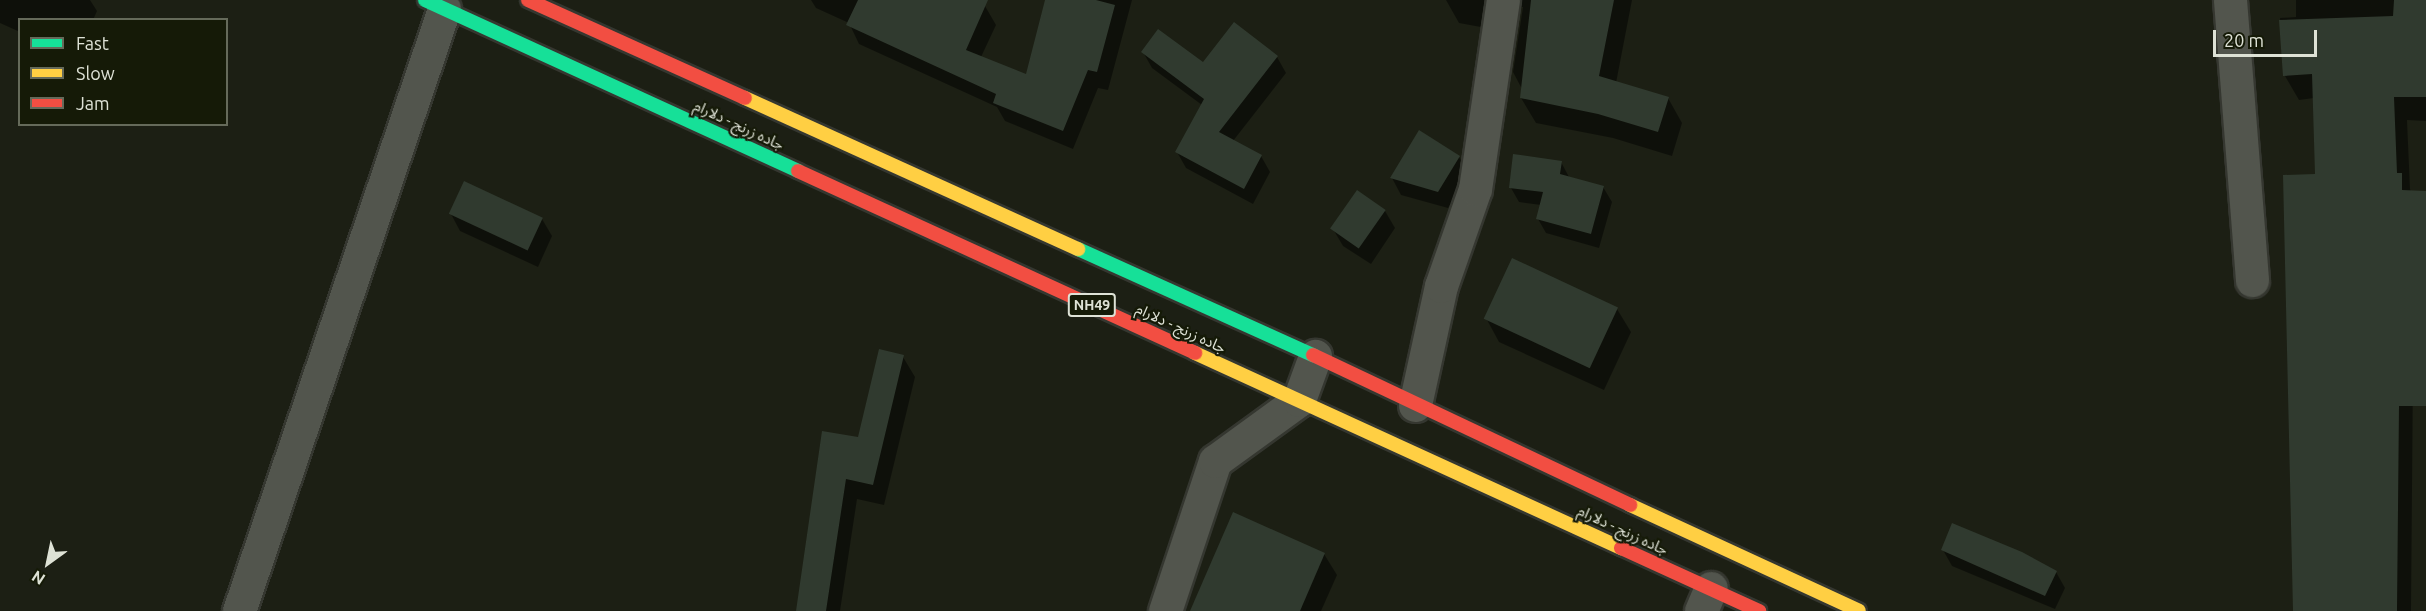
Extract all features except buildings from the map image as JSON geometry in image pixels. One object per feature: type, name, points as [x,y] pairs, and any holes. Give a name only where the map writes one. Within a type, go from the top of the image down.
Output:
[{"type":"highway","name":"جاده زرنج - دلارام","points":[[528,0],[1315,356],[1415,405],[1859,611]]},
{"type":"highway","name":"جاده زرنج - دلارام","points":[[435,4],[1299,400],[1706,600],[1759,611]]},
{"type":"street","points":[[1415,405],[1441,286],[1475,189],[1503,0]]},
{"type":"street","points":[[2230,0],[2252,280]]},
{"type":"street","points":[[239,611],[435,4]]},
{"type":"street","points":[[1165,611],[1215,461],[1299,400],[1315,356]]},
{"type":"traffic: fast","points":[[425,0],[798,171]]},
{"type":"traffic: fast","points":[[1078,249],[1313,355]]},
{"type":"traffic: slow","points":[[745,98],[1078,249]]},
{"type":"traffic: slow","points":[[1195,353],[1621,548]]},
{"type":"traffic: slow","points":[[1630,505],[1859,611]]},
{"type":"traffic: jam","points":[[528,0],[745,98]]},
{"type":"traffic: jam","points":[[798,171],[1195,353]]},
{"type":"traffic: jam","points":[[1313,355],[1630,505]]},
{"type":"traffic: jam","points":[[1621,548],[1759,611]]}]
